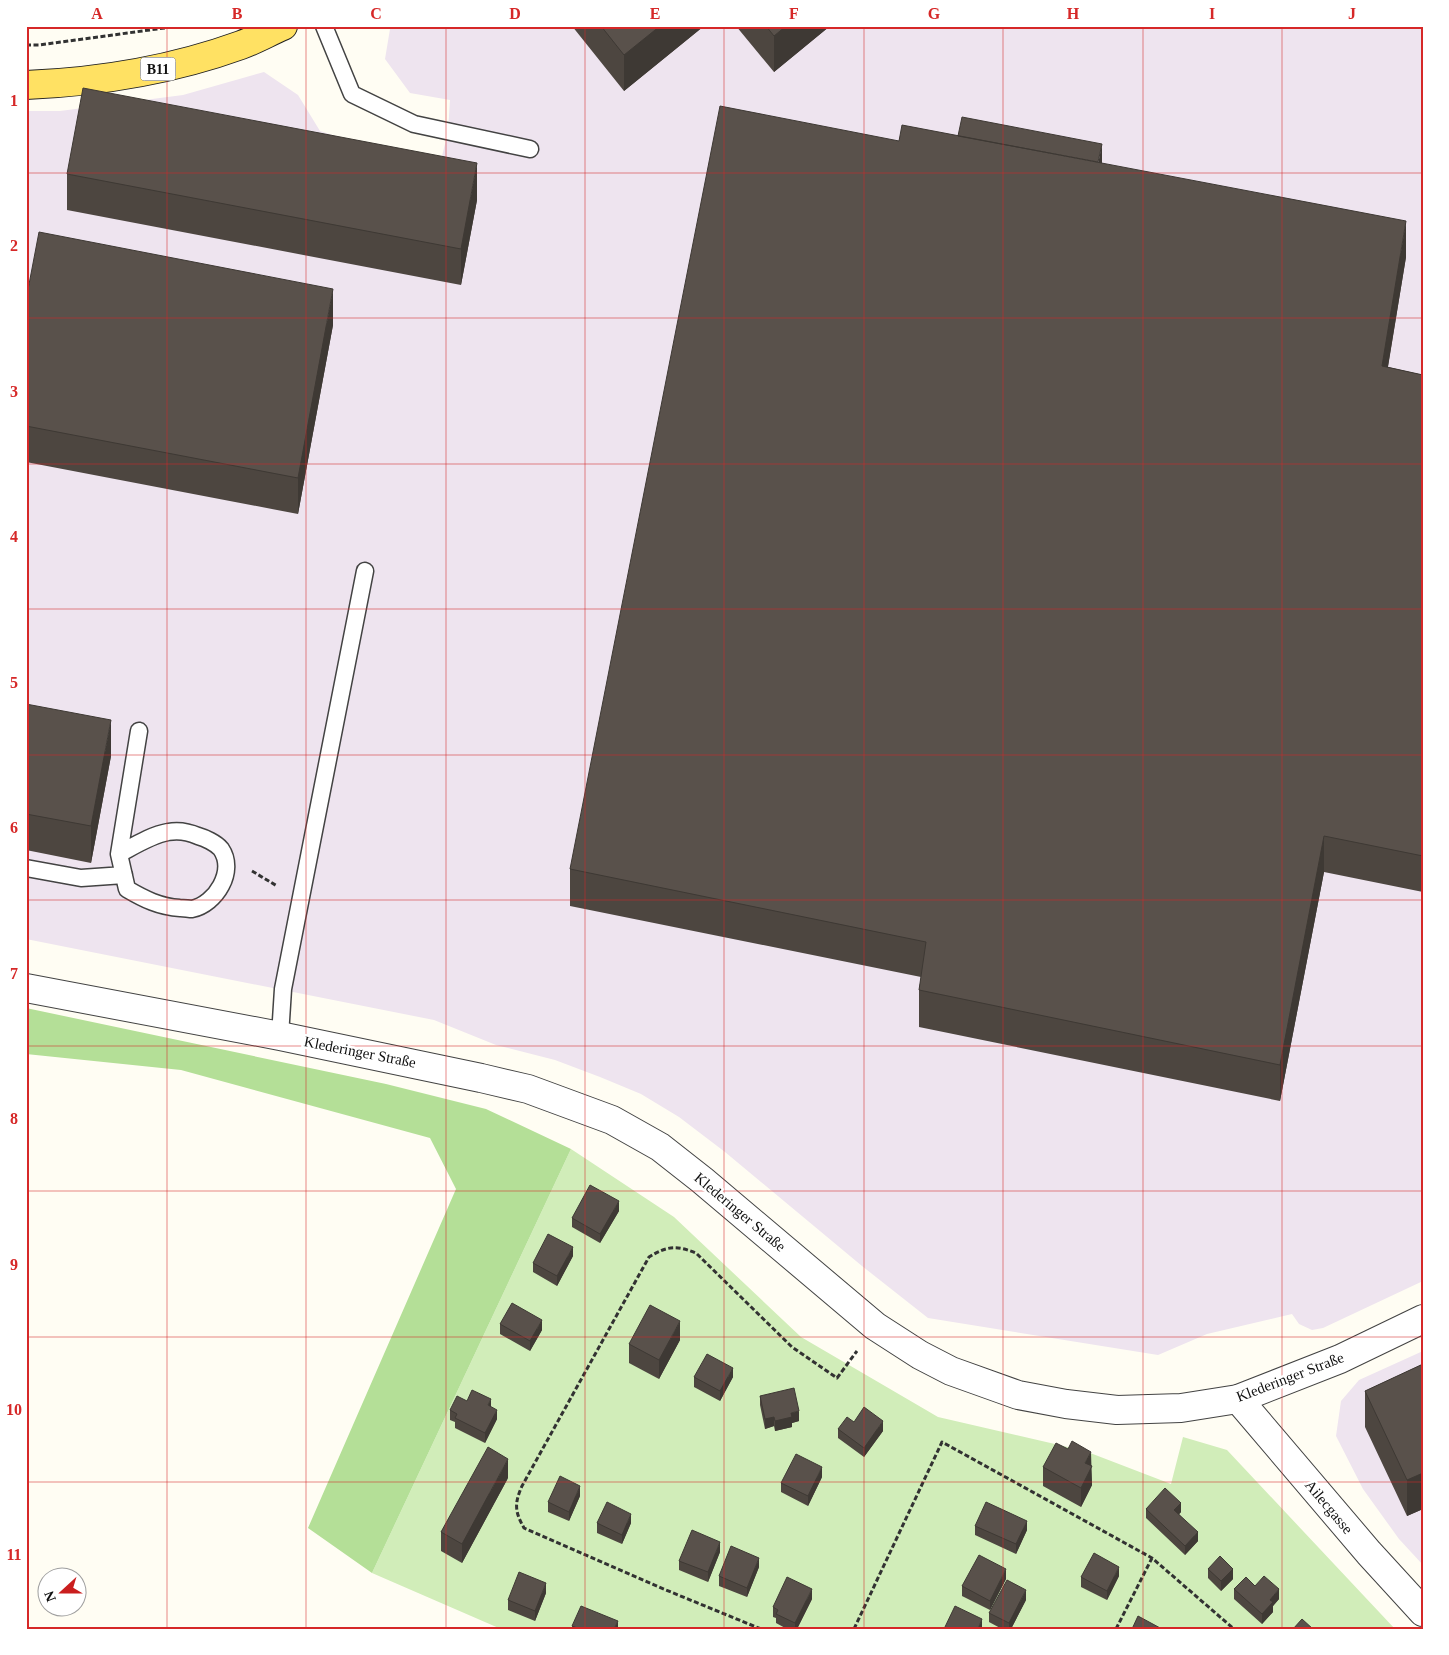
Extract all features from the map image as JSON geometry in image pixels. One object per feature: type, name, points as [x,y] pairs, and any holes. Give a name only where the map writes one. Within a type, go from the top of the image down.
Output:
[{"type":"main road","name":"B11","points":[[26,84],[88,80],[140,73],[189,62],[242,44],[283,26]]},
{"type":"street","name":"Klederinger Straße","points":[[26,988],[429,1066],[528,1089],[612,1120],[660,1147],[695,1174],[875,1326],[920,1355],[951,1371],[1018,1395],[1066,1404],[1117,1410],[1182,1408],[1238,1398],[1340,1359],[1423,1319]]},
{"type":"street","name":"Ailecgasse","points":[[1238,1398],[1369,1554],[1423,1612]]},
{"type":"lane","points":[[324,26],[352,94],[414,124],[530,150]]},
{"type":"lane","points":[[280,1036],[283,988],[365,571]]},
{"type":"lane","points":[[119,854],[142,842],[168,832],[188,832],[205,838],[220,849],[226,865],[226,875],[218,890],[206,901],[192,909],[159,905],[127,889],[119,854],[139,731]]},
{"type":"lane","points":[[26,868],[81,878],[124,875]]},
{"type":"path","points":[[26,45],[39,45],[179,26]]},
{"type":"path","points":[[226,865],[241,867],[256,873],[300,902]]},
{"type":"path","points":[[761,1629],[648,1583],[524,1528],[517,1514],[517,1498],[649,1257],[659,1251],[670,1247],[684,1248],[696,1252],[792,1347],[837,1378],[875,1326]]},
{"type":"path","points":[[854,1629],[942,1442],[1152,1558],[1234,1629]]},
{"type":"path","points":[[1116,1629],[1152,1558]]},
{"type":"shaded area","points":[[393,26],[1423,26],[1423,1281],[1323,1328],[1312,1330],[1299,1324],[1292,1314],[1207,1334],[1158,1355],[928,1318],[862,1266],[725,1152],[679,1117],[641,1094],[555,1060],[496,1045],[434,1020],[26,939],[26,111],[60,111],[183,95],[264,72],[298,95],[320,131],[404,158],[441,160],[448,132],[450,100],[410,93],[385,59],[390,29]]},
{"type":"shaded area","points":[[1423,1351],[1423,1565],[1399,1539],[1363,1489],[1336,1436],[1341,1401],[1359,1380]]},
{"type":"green space","points":[[26,1008],[386,1084],[486,1109],[571,1149],[372,1573],[308,1528],[456,1189],[430,1138],[181,1070],[26,1054]]},
{"type":"green space","points":[[571,1149],[674,1217],[801,1337],[938,1417],[1085,1451],[1171,1484],[1183,1437],[1227,1450],[1395,1629],[501,1629],[372,1573]]},
{"type":"building","points":[[601,26],[660,26],[624,55]]},
{"type":"building","points":[[766,26],[786,26],[774,36]]},
{"type":"building","points":[[83,88],[477,163],[461,249],[67,174]]},
{"type":"building","points":[[720,106],[899,141],[902,125],[1406,221],[1382,366],[1423,375],[1423,856],[1324,836],[1280,1065],[919,990],[926,942],[570,869]]},
{"type":"building","points":[[962,117],[1102,144],[1098,162],[958,136]]},
{"type":"building","points":[[39,232],[333,289],[298,478],[26,426],[26,300]]},
{"type":"building","points":[[26,704],[111,720],[91,826],[26,814]]},
{"type":"building","points":[[590,1185],[619,1201],[600,1234],[572,1218]]},
{"type":"building","points":[[548,1234],[573,1247],[557,1276],[533,1263]]},
{"type":"building","points":[[512,1303],[542,1320],[530,1341],[500,1324]]},
{"type":"building","points":[[650,1305],[680,1321],[659,1360],[629,1344]]},
{"type":"building","points":[[707,1354],[733,1368],[720,1391],[694,1377]]},
{"type":"building","points":[[1423,1364],[1423,1473],[1407,1480],[1365,1391]]},
{"type":"building","points":[[794,1388],[799,1411],[791,1413],[792,1417],[775,1421],[774,1417],[765,1419],[760,1396]]},
{"type":"building","points":[[472,1390],[491,1399],[488,1405],[497,1410],[485,1433],[455,1418],[457,1414],[450,1410],[457,1396],[467,1401]]},
{"type":"building","points":[[864,1407],[883,1421],[864,1448],[838,1429],[847,1417],[854,1422]]},
{"type":"building","points":[[1072,1441],[1091,1452],[1085,1463],[1092,1466],[1081,1488],[1043,1467],[1056,1443],[1068,1449]]},
{"type":"building","points":[[488,1447],[508,1459],[462,1544],[441,1532]]},
{"type":"building","points":[[796,1454],[822,1467],[808,1496],[781,1483]]},
{"type":"building","points":[[560,1476],[580,1486],[569,1512],[548,1502]]},
{"type":"building","points":[[1165,1488],[1181,1503],[1174,1510],[1198,1532],[1185,1546],[1146,1509]]},
{"type":"building","points":[[607,1502],[631,1514],[622,1535],[597,1523]]},
{"type":"building","points":[[986,1502],[1027,1521],[1016,1544],[975,1526]]},
{"type":"building","points":[[692,1530],[720,1542],[708,1572],[679,1561]]},
{"type":"building","points":[[731,1546],[759,1558],[747,1588],[719,1576]]},
{"type":"building","points":[[1094,1553],[1119,1567],[1107,1591],[1081,1577]]},
{"type":"building","points":[[979,1555],[1006,1569],[990,1601],[962,1586]]},
{"type":"building","points":[[1220,1556],[1233,1569],[1221,1581],[1208,1569]]},
{"type":"building","points":[[519,1572],[546,1583],[535,1611],[508,1600]]},
{"type":"building","points":[[1264,1576],[1279,1589],[1270,1600],[1273,1602],[1262,1614],[1234,1589],[1246,1577],[1255,1586]]},
{"type":"building","points":[[787,1577],[812,1589],[795,1623],[776,1614],[778,1610],[773,1607]]},
{"type":"building","points":[[1007,1580],[1026,1590],[1009,1623],[989,1613]]},
{"type":"building","points":[[581,1606],[618,1621],[614,1629],[580,1629],[572,1626]]},
{"type":"building","points":[[955,1606],[982,1619],[978,1629],[944,1629]]},
{"type":"building","points":[[1138,1616],[1162,1629],[1132,1629]]},
{"type":"building","points":[[1302,1619],[1313,1629],[1293,1629]]}]
